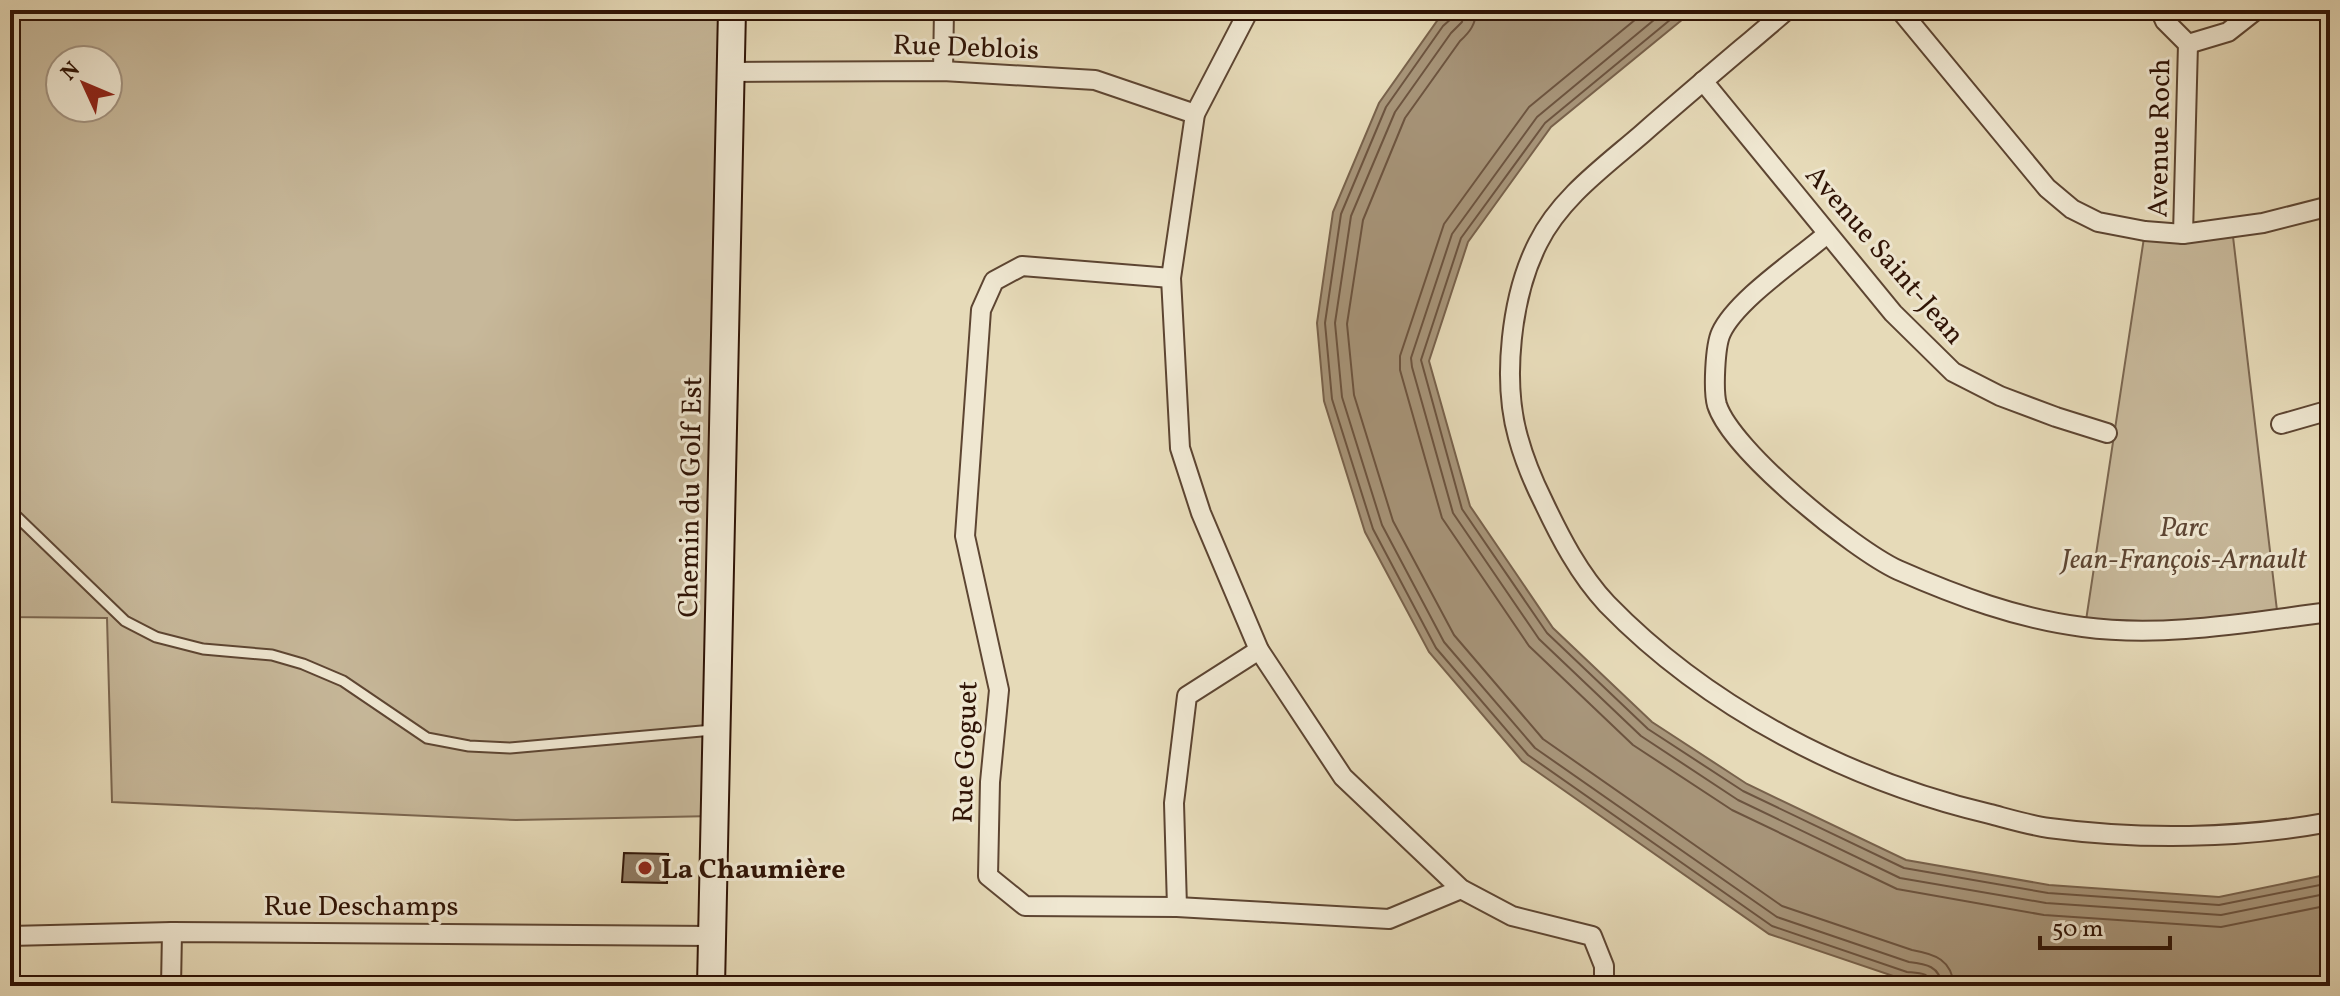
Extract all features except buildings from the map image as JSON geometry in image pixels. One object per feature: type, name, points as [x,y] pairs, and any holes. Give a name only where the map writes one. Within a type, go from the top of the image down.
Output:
[{"type":"street","name":"Chemin du Golf Est","points":[[711,986],[732,10]]},
{"type":"street","points":[[943,71],[944,10]]},
{"type":"street","points":[[1249,10],[1195,114],[1171,278],[1180,448],[1201,513],[1259,650],[1343,777],[1461,889],[1512,916],[1592,936],[1604,966],[1604,986]]},
{"type":"street","points":[[1787,10],[1572,194],[1538,242],[1518,297],[1511,359],[1511,397],[1517,436],[1535,484],[1566,548],[1605,602],[1660,651],[1735,708],[1848,768],[1913,793],[2047,827],[2125,834],[2227,834],[2330,822]]},
{"type":"street","points":[[1900,10],[2047,188],[2072,209],[2098,222],[2183,234],[2263,223],[2330,206]]},
{"type":"street","name":"Avenue Roch","points":[[2160,10],[2165,21],[2188,44],[2183,234]]},
{"type":"street","name":"Avenue Roch","points":[[2188,44],[2228,32],[2256,10]]},
{"type":"street","name":"Rue Deblois","points":[[729,72],[943,71],[1095,80],[1195,114]]},
{"type":"street","name":"Avenue Saint-Jean","points":[[1703,81],[1893,313],[1953,372],[2000,396],[2107,433]]},
{"type":"street","points":[[1827,234],[1738,308],[1720,334],[1715,360],[1717,404],[1737,439],[1820,519],[1895,568],[2028,618],[2085,627],[2142,631],[2224,626],[2330,612]]},
{"type":"street","name":"Rue Goguet","points":[[1171,278],[1022,266],[994,281],[981,310],[965,536],[999,690],[990,782],[988,876],[1025,906],[1177,907],[1389,919],[1461,889]]},
{"type":"street","points":[[2281,424],[2330,410]]},
{"type":"street","points":[[1177,907],[1174,803],[1187,696],[1259,650]]},
{"type":"street","points":[[171,986],[172,932]]},
{"type":"street","name":"Rue Deschamps","points":[[10,936],[172,932],[712,936]]},
{"type":"lane","points":[[10,510],[125,621],[156,637],[203,649],[272,655],[303,664],[343,681],[427,738],[469,746],[510,748],[716,729]]},
{"type":"green space","points":[[10,10],[738,10],[714,816],[516,820],[112,802],[107,618],[10,617]]},
{"type":"green space","name":"Parc Jean-François-Arnault","points":[[2232,228],[2278,619],[2085,627],[2145,231]]},
{"type":"water","points":[[1449,10],[1694,10],[1551,127],[1468,242],[1429,361],[1470,506],[1553,628],[1652,722],[1747,784],[1906,860],[2049,885],[2219,897],[2330,874],[2330,986],[1949,986],[1905,980],[1769,934],[1522,761],[1429,652],[1365,532],[1324,401],[1317,323],[1333,212],[1379,103],[1437,21]]},
{"type":"place","name":"La Chaumière","points":[[645,868]]}]
